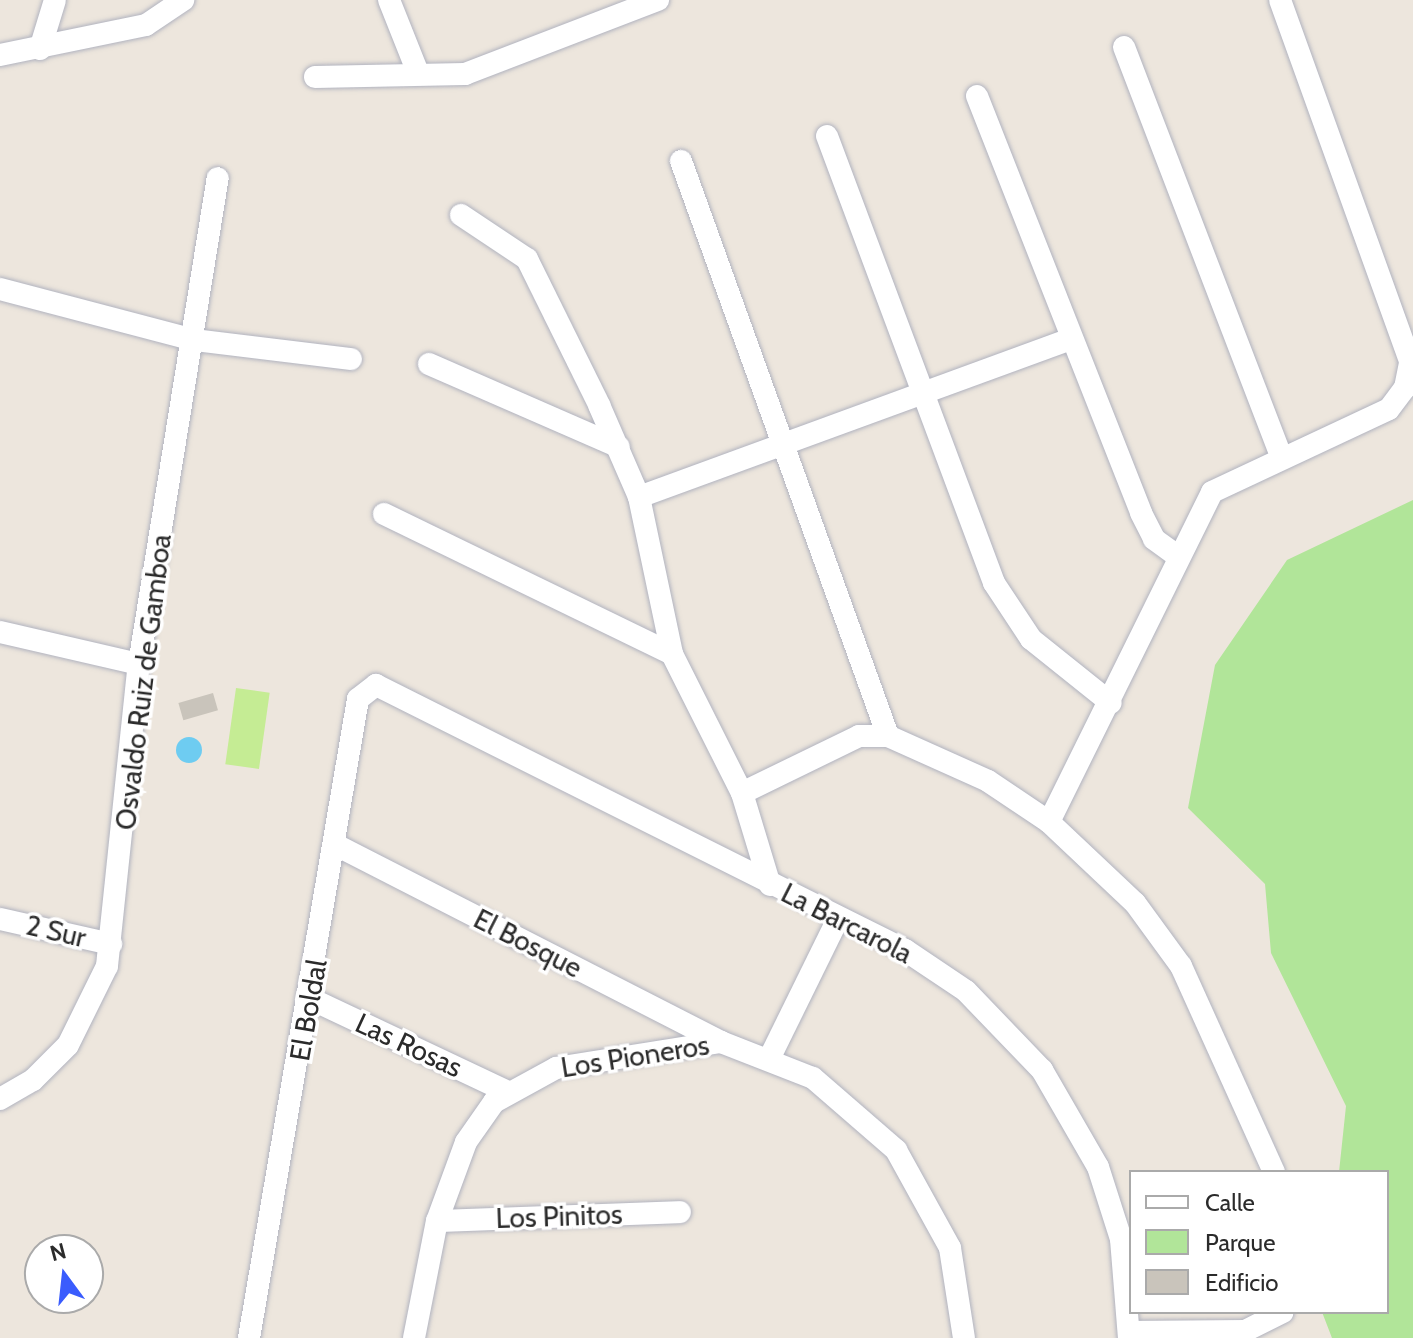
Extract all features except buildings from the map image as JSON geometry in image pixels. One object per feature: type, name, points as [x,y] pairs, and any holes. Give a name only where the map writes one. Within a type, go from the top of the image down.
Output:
[{"type":"street","points":[[40,49],[55,0]]},
{"type":"street","points":[[0,55],[146,25],[183,0]]},
{"type":"street","points":[[389,0],[418,73]]},
{"type":"street","points":[[1280,0],[1412,367]]},
{"type":"street","points":[[315,77],[465,74],[553,46],[649,1]]},
{"type":"street","points":[[1124,47],[1281,457]]},
{"type":"street","points":[[977,96],[1149,530],[1177,556]]},
{"type":"street","points":[[827,136],[994,583],[1031,639],[1111,703]]},
{"type":"street","points":[[681,161],[888,736]]},
{"type":"street","name":"Osvaldo Ruiz de Gamboa","points":[[0,1099],[33,1080],[68,1045],[92,1006],[111,944],[139,664],[218,178]]},
{"type":"street","points":[[461,215],[527,259],[619,447],[639,497],[672,654],[742,793],[770,885]]},
{"type":"street","points":[[0,289],[194,340],[351,359]]},
{"type":"street","points":[[639,497],[1071,339]]},
{"type":"street","points":[[1049,822],[1111,703],[1177,556],[1212,492],[1389,409],[1412,367],[1413,348]]},
{"type":"street","points":[[429,364],[619,447]]},
{"type":"street","points":[[384,514],[672,654]]},
{"type":"street","points":[[0,632],[139,664]]},
{"type":"street","name":"El Boldal","points":[[249,1338],[311,999],[358,699],[368,685]]},
{"type":"street","name":"La Barcarola","points":[[368,685],[905,950],[966,991],[1056,1090],[1111,1203],[1127,1276],[1129,1335]]},
{"type":"street","points":[[742,793],[859,736],[888,736],[977,776],[1049,822],[1135,903],[1181,966],[1273,1170]]},
{"type":"street","name":"El Bosque","points":[[334,844],[721,1042]]},
{"type":"street","name":"2 Sur","points":[[0,919],[111,944]]},
{"type":"street","points":[[770,1057],[838,919]]},
{"type":"street","name":"Las Rosas","points":[[311,999],[506,1091]]},
{"type":"street","name":"Los Pioneros","points":[[414,1338],[437,1221],[473,1128],[506,1091],[556,1068],[721,1042],[770,1057],[857,1110],[912,1173],[950,1248],[964,1338]]},
{"type":"street","name":"Los Pinitos","points":[[437,1221],[680,1212]]},
{"type":"street","points":[[1129,1335],[1245,1331],[1279,1314]]},
{"type":"green space","points":[[1413,500],[1413,1338],[1332,1338],[1323,1314],[1389,1314],[1389,1170],[1339,1170],[1346,1106],[1271,953],[1265,884],[1188,808],[1215,665],[1287,560]]},
{"type":"green space","points":[[236,688],[270,693],[259,769],[225,764]]},
{"type":"water","points":[[189,737],[198,741],[202,750],[198,759],[189,763],[180,759],[176,750],[180,741]]}]
